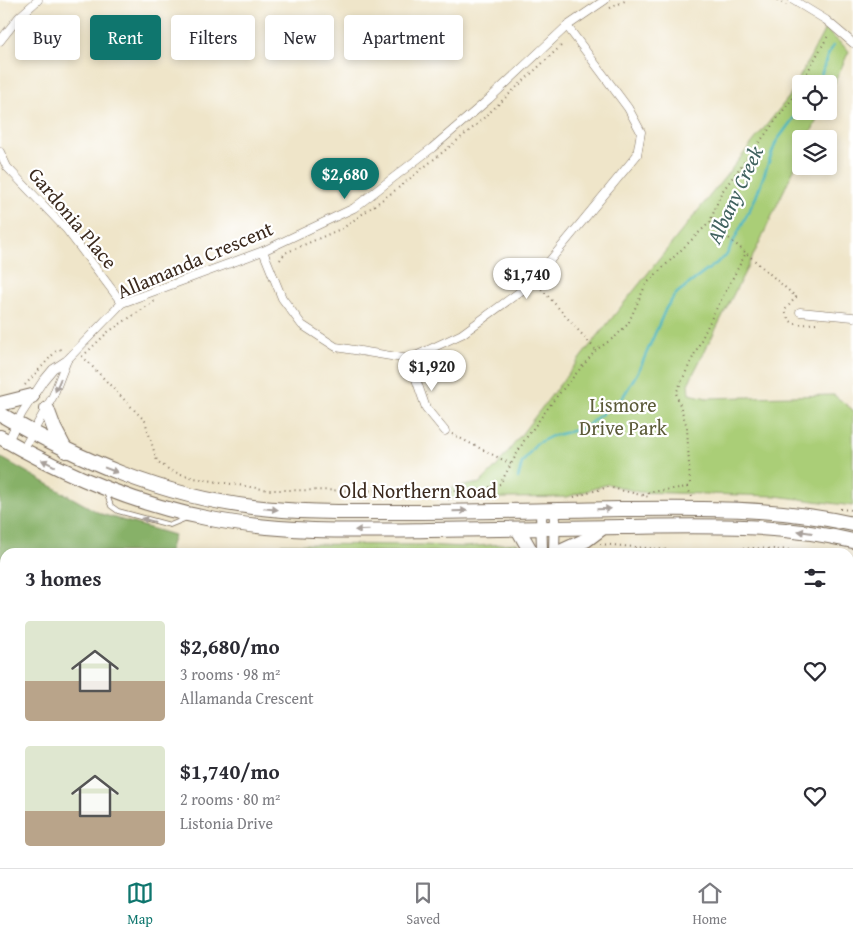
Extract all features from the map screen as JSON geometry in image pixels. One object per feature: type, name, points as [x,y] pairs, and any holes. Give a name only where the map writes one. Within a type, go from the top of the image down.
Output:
[{"type":"highway","points":[[0,404],[26,394]]},
{"type":"highway","points":[[47,409],[66,451]]},
{"type":"highway","name":"Old Northern Road","points":[[0,414],[66,451],[160,487],[252,507],[341,512],[737,509],[804,515],[853,524]]},
{"type":"highway","name":"Old Northern Road","points":[[4,439],[23,450],[105,488],[152,504],[194,515],[258,526],[309,530],[730,526],[805,532],[853,541]]},
{"type":"highway","points":[[569,548],[586,540],[602,528]]},
{"type":"highway","points":[[518,529],[525,548]]},
{"type":"street","points":[[0,41],[19,17],[38,0]]},
{"type":"street","name":"Allamanda Crescent","points":[[4,439],[17,424],[26,394],[53,369],[67,360],[122,304],[262,251],[354,208],[439,142],[489,99],[567,26],[605,0]]},
{"type":"street","points":[[793,0],[826,20],[853,43]]},
{"type":"street","points":[[262,251],[282,298],[302,325],[336,347],[409,359],[462,334],[496,311],[533,280],[637,156],[641,132],[628,108],[567,26]]},
{"type":"street","name":"Gardonia Place","points":[[0,152],[7,167],[67,230],[122,304]]},
{"type":"street","points":[[800,312],[853,317]]},
{"type":"street","points":[[409,359],[426,408],[445,431]]},
{"type":"street","name":"Allamanda Crescent","points":[[23,450],[47,409],[67,360]]},
{"type":"street","points":[[541,510],[553,548]]},
{"type":"street","points":[[543,548],[547,528],[556,510]]},
{"type":"path","points":[[604,12],[627,0]]},
{"type":"path","points":[[156,300],[108,332],[90,351],[81,356],[145,422],[157,461],[170,471],[194,478],[269,490],[477,491],[500,484],[524,441],[553,402],[596,350],[616,337],[628,324],[646,284],[710,222],[721,193],[792,99],[831,30]]},
{"type":"path","points":[[710,222],[796,297],[785,310],[787,318],[793,324],[803,326],[821,323]]},
{"type":"path","points":[[643,495],[650,492],[687,487],[690,484],[691,473],[687,427],[676,393],[713,315],[746,253]]},
{"type":"path","points":[[533,280],[596,350]]},
{"type":"path","points":[[26,394],[57,350],[62,349]]},
{"type":"path","points":[[445,431],[511,464]]},
{"type":"path","points":[[569,499],[608,487],[652,498]]},
{"type":"path","points":[[684,497],[692,497],[687,487]]},
{"type":"path","points":[[445,491],[448,500],[457,500]]},
{"type":"path","points":[[836,508],[853,510]]},
{"type":"path","points":[[594,545],[647,548]]},
{"type":"green space","name":"Lismore Drive Park","points":[[825,29],[849,51],[837,77],[837,75],[801,75]]},
{"type":"green space","name":"Lismore Drive Park","points":[[792,91],[792,120],[817,120],[812,130],[792,130],[792,173],[755,252],[688,384],[689,394],[707,398],[834,395],[853,410],[853,506],[776,496],[638,492],[608,484],[567,497],[450,499],[451,488],[480,483],[497,466],[584,353]]},
{"type":"green space","points":[[0,457],[101,514],[174,535],[170,548],[0,548]]},
{"type":"green space","points":[[517,543],[518,548],[283,548],[281,544],[423,545],[463,547]]},
{"type":"waterway","name":"Albany Creek","points":[[821,75],[833,46]]},
{"type":"waterway","name":"Albany Creek","points":[[518,478],[522,463],[536,444],[552,436],[584,428],[623,397],[640,368],[666,308],[677,293],[726,256],[756,197],[776,142],[792,120]]}]
